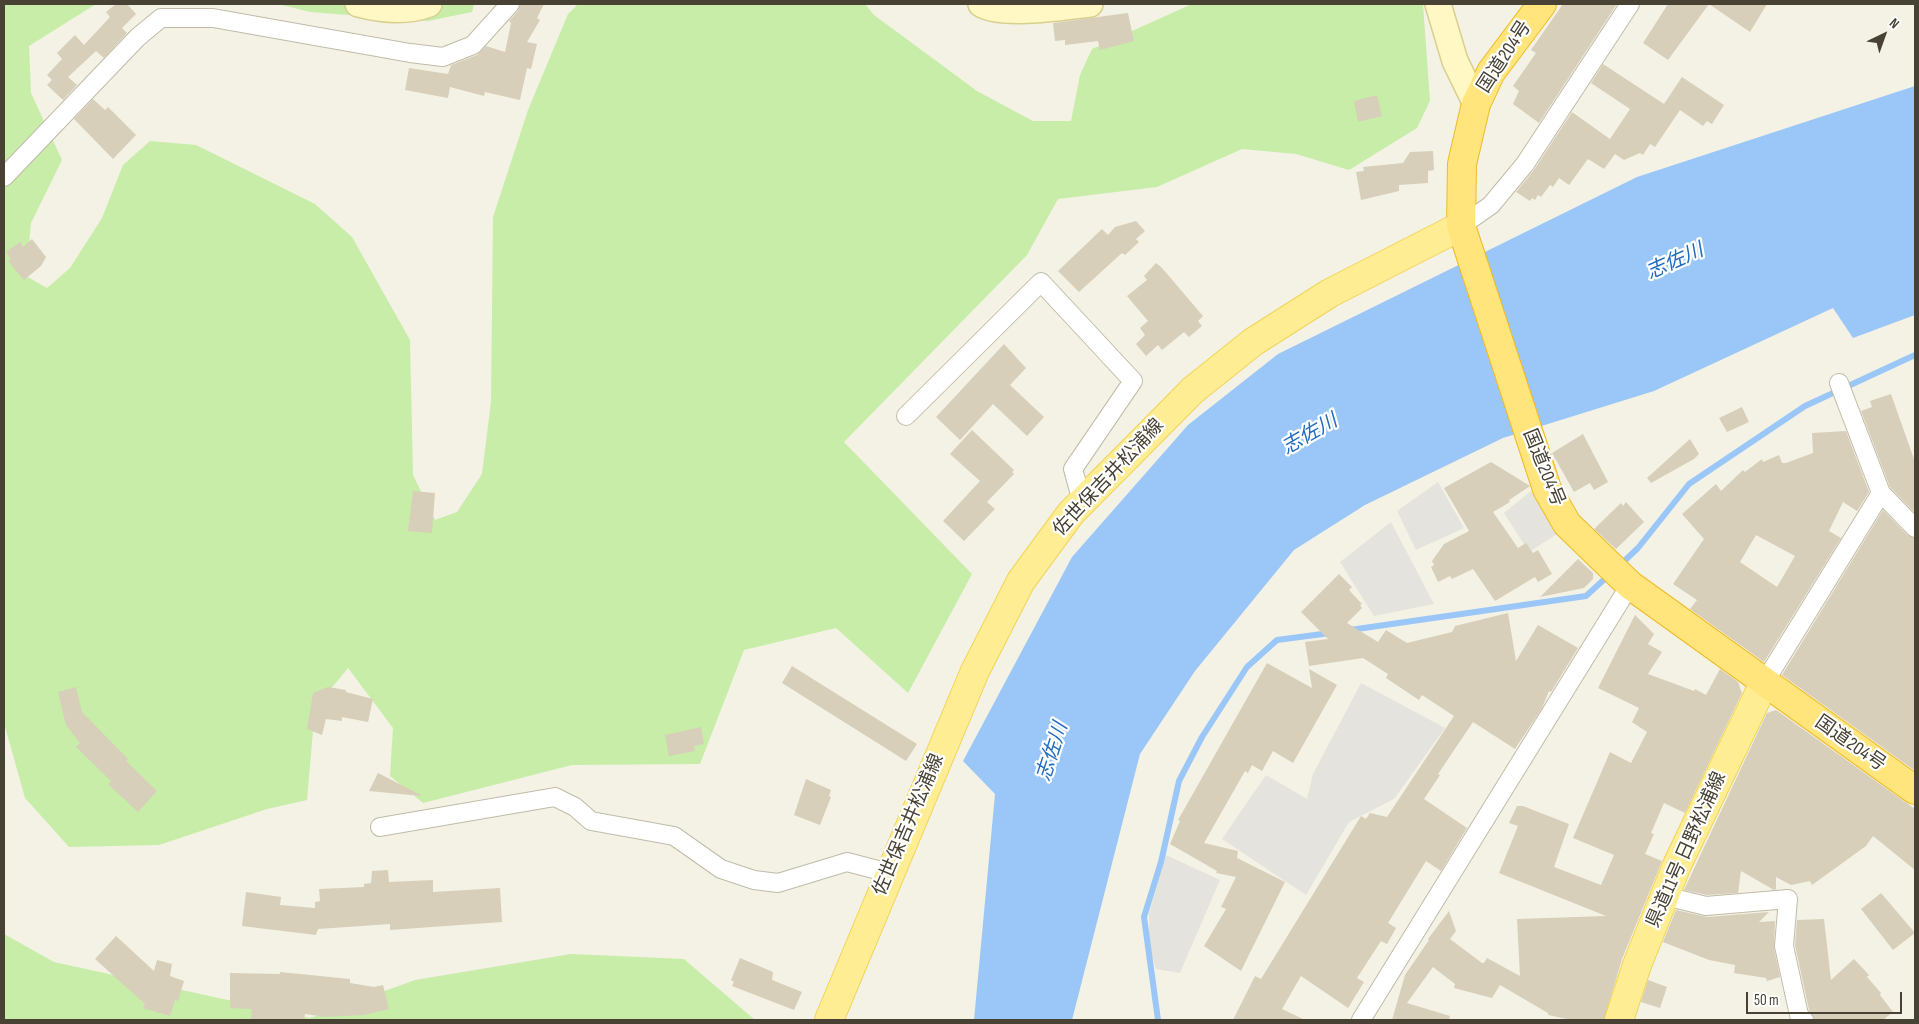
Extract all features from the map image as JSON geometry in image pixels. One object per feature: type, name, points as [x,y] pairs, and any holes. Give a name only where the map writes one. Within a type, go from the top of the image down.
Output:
[{"type":"highway","name":"国道204号","points":[[1542,4],[1491,72],[1476,104],[1462,164],[1466,238],[1528,436],[1547,488],[1567,524],[1630,585],[1915,790]]},
{"type":"main road","points":[[358,4],[379,10],[417,9],[430,4]]},
{"type":"main road","points":[[981,4],[987,8],[1022,11],[1090,4]]},
{"type":"main road","points":[[1438,4],[1455,61],[1476,104]]},
{"type":"main road","name":"佐世保吉井松浦線","points":[[828,1020],[975,672],[1021,581],[1071,513],[1193,390],[1253,342],[1330,293],[1466,238]]},
{"type":"main road","name":"県道11号 日野松浦線","points":[[1619,1020],[1637,965],[1677,865],[1764,683]]},
{"type":"street","points":[[4,177],[138,37],[161,18],[213,18],[410,54],[444,57],[473,45],[510,4]]},
{"type":"street","points":[[1466,238],[1525,164],[1630,4]]},
{"type":"street","points":[[906,416],[1040,282],[1133,381],[1073,469],[1082,502]]},
{"type":"street","points":[[1839,383],[1881,493],[1915,528]]},
{"type":"street","points":[[1764,683],[1881,493]]},
{"type":"street","points":[[1361,1020],[1630,585]]},
{"type":"street","points":[[380,827],[555,798],[575,807],[591,821],[674,836],[722,869],[754,880],[778,883],[847,862],[889,873]]},
{"type":"street","points":[[1665,896],[1706,906],[1788,899],[1784,946],[1799,1015],[1804,1020]]},
{"type":"green space","points":[[4,4],[96,4],[29,46],[31,93],[62,160],[31,223],[26,276],[47,288],[70,268],[102,218],[123,165],[150,141],[196,145],[315,204],[352,237],[410,340],[413,475],[435,520],[457,512],[482,474],[491,402],[493,217],[528,110],[568,14],[578,4],[865,4],[874,15],[977,91],[1033,121],[1071,121],[1080,75],[1092,49],[1192,4],[1423,4],[1430,101],[1417,128],[1349,170],[1296,154],[1242,149],[1157,187],[1058,199],[1027,255],[844,442],[972,574],[908,693],[836,628],[744,650],[700,764],[572,765],[423,803],[390,776],[393,728],[348,668],[315,708],[307,800],[267,809],[159,845],[69,847],[25,798],[4,723]]},
{"type":"green space","points":[[278,4],[474,4],[472,12],[428,21],[310,12]]},
{"type":"green space","points":[[4,934],[54,962],[310,1018],[415,980],[571,954],[684,959],[755,1020],[4,1020]]},
{"type":"shaded area","points":[[1438,482],[1464,528],[1416,550],[1397,511]]},
{"type":"shaded area","points":[[1531,491],[1557,534],[1529,552],[1504,513]]},
{"type":"shaded area","points":[[1391,522],[1434,604],[1374,616],[1340,562]]},
{"type":"shaded area","points":[[1361,683],[1445,728],[1394,799],[1349,822],[1306,895],[1222,839],[1266,775],[1307,799],[1313,774]]},
{"type":"shaded area","points":[[1166,855],[1220,880],[1180,973],[1156,969],[1149,946],[1149,914]]},
{"type":"water","name":"志佐川","points":[[1915,86],[1915,315],[1853,338],[1833,308],[1654,391],[1503,438],[1365,505],[1294,550],[1195,671],[1140,754],[1072,1020],[974,1020],[995,794],[963,761],[1072,557],[1188,425],[1278,354],[1637,177]]},
{"type":"building","points":[[116,4],[127,4],[136,14],[122,28],[127,33],[104,58],[96,51],[68,77],[77,85],[63,100],[47,85],[52,80],[47,75],[62,59],[57,53],[75,35],[84,45],[110,17],[106,12]]},
{"type":"building","points":[[520,4],[544,4],[537,18],[540,20],[527,42],[537,44],[531,69],[527,68],[520,100],[485,92],[484,96],[450,87],[448,98],[405,90],[409,68],[448,74],[451,65],[477,55],[486,46],[505,52],[511,23],[509,21],[518,11]]},
{"type":"building","points":[[1563,4],[1617,4],[1539,123],[1513,104],[1519,91],[1513,86],[1536,53],[1531,50]]},
{"type":"building","points":[[1668,4],[1709,4],[1668,60],[1643,43]]},
{"type":"building","points":[[1709,4],[1767,4],[1750,32]]},
{"type":"building","points":[[1128,13],[1134,41],[1100,50],[1098,41],[1065,45],[1065,40],[1055,41],[1053,23]]},
{"type":"building","points":[[1603,64],[1664,104],[1682,77],[1724,105],[1712,124],[1707,121],[1703,126],[1680,110],[1655,147],[1650,144],[1643,155],[1640,153],[1624,160],[1615,154],[1604,169],[1588,159],[1569,185],[1559,178],[1553,187],[1550,185],[1541,197],[1538,195],[1535,200],[1532,198],[1530,201],[1516,192],[1534,170],[1572,112],[1610,139],[1630,109],[1591,83]]},
{"type":"building","points":[[1377,95],[1382,116],[1358,122],[1354,101]]},
{"type":"building","points":[[93,99],[105,110],[108,107],[136,135],[113,159],[74,119]]},
{"type":"building","points":[[1433,151],[1434,170],[1428,171],[1428,183],[1399,185],[1399,191],[1361,200],[1356,172],[1364,171],[1363,167],[1403,163],[1410,152]]},
{"type":"building","points":[[1136,221],[1145,231],[1136,239],[1139,242],[1125,255],[1122,253],[1079,292],[1058,271],[1102,229],[1108,235],[1115,227]]},
{"type":"building","points":[[32,239],[46,257],[41,266],[24,280],[8,261],[11,259],[6,252],[20,242],[23,247]]},
{"type":"building","points":[[1156,263],[1203,316],[1198,321],[1202,326],[1189,337],[1184,332],[1162,350],[1158,345],[1146,356],[1136,344],[1145,335],[1140,328],[1148,321],[1127,296],[1147,280],[1144,276]]},
{"type":"building","points":[[1004,344],[1026,368],[1010,385],[1044,417],[1027,436],[993,404],[960,440],[936,417]]},
{"type":"building","points":[[1891,394],[1915,462],[1915,513],[1890,487],[1861,411],[1872,407],[1870,401]]},
{"type":"building","points":[[1742,407],[1749,422],[1727,432],[1719,418]]},
{"type":"building","points":[[972,430],[1014,470],[1012,472],[1014,474],[987,502],[995,509],[964,541],[943,521],[980,481],[950,454]]},
{"type":"building","points":[[1846,431],[1869,492],[1857,511],[1843,502],[1829,531],[1841,538],[1764,662],[1690,609],[1697,600],[1673,584],[1704,539],[1682,514],[1716,484],[1721,491],[1743,470],[1745,472],[1762,459],[1763,462],[1779,455],[1782,463],[1786,463],[1813,453],[1812,433]],"holes":[[[1756,535],[1795,556],[1777,587],[1740,562]]]},
{"type":"building","points":[[1583,434],[1608,482],[1594,490],[1590,483],[1574,492],[1552,453]]},
{"type":"building","points":[[1690,439],[1699,454],[1694,459],[1651,483],[1647,478]]},
{"type":"building","points":[[1491,462],[1530,486],[1509,500],[1510,502],[1493,512],[1518,548],[1526,543],[1533,553],[1538,550],[1552,574],[1538,582],[1535,577],[1495,601],[1473,569],[1452,579],[1450,576],[1438,582],[1431,567],[1434,565],[1432,561],[1444,544],[1469,531],[1444,488]]},
{"type":"building","points":[[413,491],[435,493],[432,533],[408,531]]},
{"type":"building","points":[[1626,502],[1644,522],[1616,549],[1594,529],[1621,503],[1623,506]]},
{"type":"building","points":[[1883,510],[1907,535],[1915,538],[1914,770],[1782,675]]},
{"type":"building","points":[[1578,559],[1593,573],[1593,579],[1584,588],[1540,597]]},
{"type":"building","points":[[1339,574],[1352,587],[1349,590],[1362,604],[1360,605],[1362,608],[1347,623],[1378,642],[1386,630],[1407,643],[1452,632],[1455,626],[1508,613],[1516,661],[1538,625],[1578,648],[1551,692],[1549,691],[1542,708],[1515,749],[1473,722],[1438,774],[1440,775],[1424,799],[1467,828],[1441,871],[1426,861],[1388,923],[1396,928],[1387,944],[1381,941],[1357,978],[1364,982],[1348,1008],[1301,976],[1282,1009],[1305,1020],[1233,1020],[1255,976],[1261,979],[1361,816],[1366,819],[1370,813],[1387,817],[1454,716],[1422,695],[1419,700],[1386,678],[1388,674],[1363,658],[1309,666],[1305,642],[1328,639],[1301,612]]},
{"type":"building","points":[[1635,615],[1654,634],[1648,644],[1662,652],[1648,674],[1694,691],[1695,689],[1706,695],[1720,669],[1738,682],[1742,693],[1685,813],[1664,803],[1651,833],[1654,834],[1645,854],[1662,861],[1622,959],[1604,1020],[1572,1020],[1548,1015],[1548,1013],[1500,985],[1492,998],[1454,988],[1455,984],[1433,967],[1407,1003],[1450,1016],[1449,1020],[1392,1020],[1405,975],[1449,911],[1456,931],[1450,939],[1482,963],[1487,958],[1520,976],[1517,919],[1606,916],[1499,873],[1518,826],[1509,823],[1517,806],[1523,806],[1569,824],[1554,867],[1601,885],[1614,855],[1573,838],[1610,752],[1631,763],[1647,732],[1632,722],[1639,708],[1598,688]]},
{"type":"building","points":[[1267,663],[1312,688],[1309,669],[1337,685],[1293,763],[1273,751],[1262,771],[1252,765],[1248,773],[1245,771],[1204,843],[1238,851],[1237,858],[1285,882],[1241,971],[1204,946],[1226,909],[1221,907],[1236,877],[1216,873],[1217,871],[1170,844],[1180,821],[1178,820]]},
{"type":"building","points":[[792,666],[917,744],[906,761],[782,683]]},
{"type":"building","points":[[76,687],[82,712],[128,759],[126,761],[157,791],[138,812],[108,784],[111,781],[76,747],[80,743],[66,725],[58,692]]},
{"type":"building","points":[[328,687],[346,690],[346,692],[373,699],[368,722],[342,717],[342,721],[326,719],[322,735],[307,729],[313,693]]},
{"type":"building","points":[[1776,710],[1915,809],[1915,870],[1873,836],[1866,846],[1812,885],[1810,881],[1791,885],[1776,877],[1776,889],[1774,890],[1741,871],[1738,893],[1707,895],[1684,890],[1767,713]]},
{"type":"building","points":[[701,727],[704,744],[694,746],[695,751],[669,756],[665,735]]},
{"type":"building","points":[[378,773],[421,795],[421,796],[369,791]]},
{"type":"building","points":[[806,779],[831,790],[829,796],[831,797],[820,825],[794,815]]},
{"type":"building","points":[[388,870],[389,882],[433,880],[433,892],[500,888],[502,922],[390,930],[390,924],[318,929],[316,935],[242,926],[246,892],[281,897],[280,905],[315,908],[315,902],[320,901],[319,889],[364,887],[364,884],[371,883],[372,871]]},
{"type":"building","points":[[1881,893],[1915,933],[1893,950],[1861,909]]},
{"type":"building","points":[[1676,910],[1707,917],[1769,912],[1759,922],[1775,921],[1774,948],[1780,977],[1767,981],[1766,978],[1734,973],[1735,965],[1709,960],[1663,942]]},
{"type":"building","points":[[1824,919],[1831,980],[1854,959],[1869,975],[1867,977],[1881,993],[1880,995],[1893,1012],[1883,1020],[1814,1020],[1809,1010],[1795,945],[1797,920]]},
{"type":"building","points":[[116,936],[154,971],[157,960],[172,964],[170,976],[184,981],[178,1001],[175,1000],[170,1016],[143,1008],[145,1004],[95,959]]},
{"type":"building","points":[[740,958],[773,972],[772,980],[802,992],[794,1010],[732,986],[734,982],[731,980]]},
{"type":"building","points":[[280,972],[350,979],[350,983],[374,987],[383,985],[389,1009],[364,1015],[325,1017],[305,1014],[304,1020],[251,1020],[252,1009],[230,1008],[230,973],[280,974]]},
{"type":"building","points":[[1648,980],[1667,987],[1660,1008],[1641,1002]]},
{"type":"waterway","points":[[1618,567],[1638,548],[1689,484],[1805,406],[1915,355]]},
{"type":"waterway","points":[[1350,630],[1586,596],[1609,575]]},
{"type":"waterway","points":[[1158,1020],[1144,917],[1161,862],[1179,781],[1202,737],[1247,667],[1277,640],[1330,633]]}]
